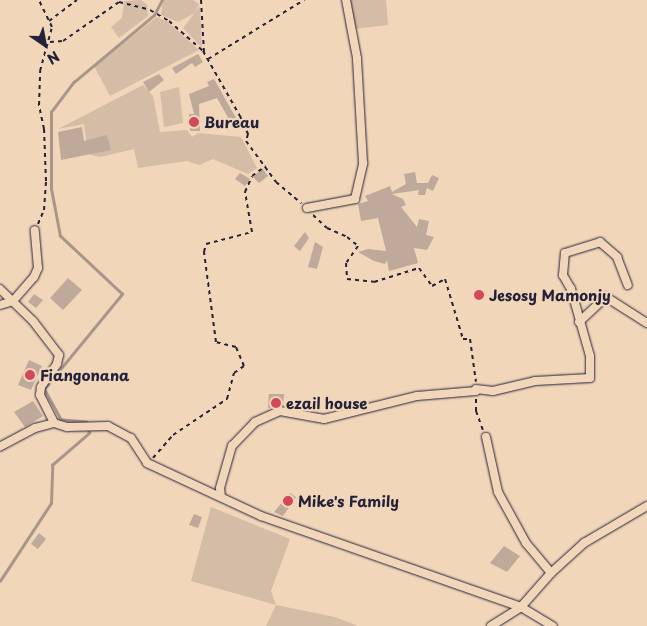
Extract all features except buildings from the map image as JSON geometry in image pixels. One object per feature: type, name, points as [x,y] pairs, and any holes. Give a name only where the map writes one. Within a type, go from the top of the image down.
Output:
[{"type":"street","points":[[307,208],[355,200],[363,163],[357,58],[346,0]]},
{"type":"street","points":[[0,305],[12,301],[38,268],[34,230]]},
{"type":"street","points":[[222,497],[220,488],[232,446],[255,422],[280,412],[324,419],[417,396],[476,390],[492,391],[535,381],[590,378],[590,356],[570,290],[563,275],[565,253],[600,242],[617,257],[628,285]]},
{"type":"street","points":[[0,289],[59,355],[57,364],[41,387],[40,394],[54,423]]},
{"type":"street","points":[[579,322],[606,297],[647,322]]},
{"type":"street","points":[[0,447],[35,428],[54,423],[66,427],[108,426],[131,438],[147,463],[261,516],[521,608],[553,626]]},
{"type":"street","points":[[486,437],[498,492],[526,543],[551,573]]},
{"type":"street","points":[[491,626],[521,608],[551,573],[584,543],[647,506]]},
{"type":"path","points":[[34,230],[44,210],[46,153],[39,105],[40,72],[50,42],[52,27],[39,0]]},
{"type":"path","points":[[49,21],[77,0]]},
{"type":"path","points":[[201,0],[205,54],[240,116],[248,134],[246,140],[276,182],[327,228],[347,237],[358,246],[346,263],[347,279],[374,282],[419,268],[432,286],[445,279],[463,339],[470,338],[476,369],[476,411],[486,437]]},
{"type":"path","points":[[208,60],[304,0]]},
{"type":"path","points":[[50,42],[63,41],[119,2],[150,10],[205,54]]},
{"type":"path","points":[[147,463],[173,435],[226,399],[234,373],[244,366],[236,347],[216,342],[204,252],[206,244],[252,232],[245,192],[252,176],[266,166]]},
{"type":"shaded area","points":[[141,0],[147,5],[148,16],[119,38],[111,27],[122,18],[124,1]]},
{"type":"shaded area","points":[[163,0],[193,0],[199,4],[195,13],[178,22],[161,15]]},
{"type":"shaded area","points":[[349,0],[386,0],[388,25],[353,29]]},
{"type":"shaded area","points":[[200,6],[202,48],[183,28]]},
{"type":"shaded area","points":[[157,17],[168,22],[199,50],[110,96],[94,66]]},
{"type":"shaded area","points":[[143,85],[153,96],[160,132],[187,130],[192,137],[198,133],[241,137],[257,168],[248,174],[213,159],[199,165],[187,161],[138,168],[134,149],[100,157],[88,154],[84,124],[58,129]]},
{"type":"shaded area","points":[[179,87],[183,123],[164,127],[160,92]]},
{"type":"shaded area","points":[[211,507],[290,539],[271,591],[276,605],[191,581]]},
{"type":"shaded area","points":[[276,605],[335,617],[358,626],[266,626]]},
{"type":"waterway","points":[[0,581],[51,503],[52,465],[89,433],[86,422],[61,420],[44,389],[122,294],[60,236],[51,189],[51,112],[74,82],[154,15],[162,0]]},
{"type":"place","name":"Bureau","points":[[194,122]]},
{"type":"place","name":"Jesosy Mamonjy","points":[[479,295]]},
{"type":"place","name":"Fiangonana","points":[[30,375]]},
{"type":"place","name":"ezail house","points":[[276,403]]},
{"type":"place","name":"Mike's Family","points":[[288,501]]}]
